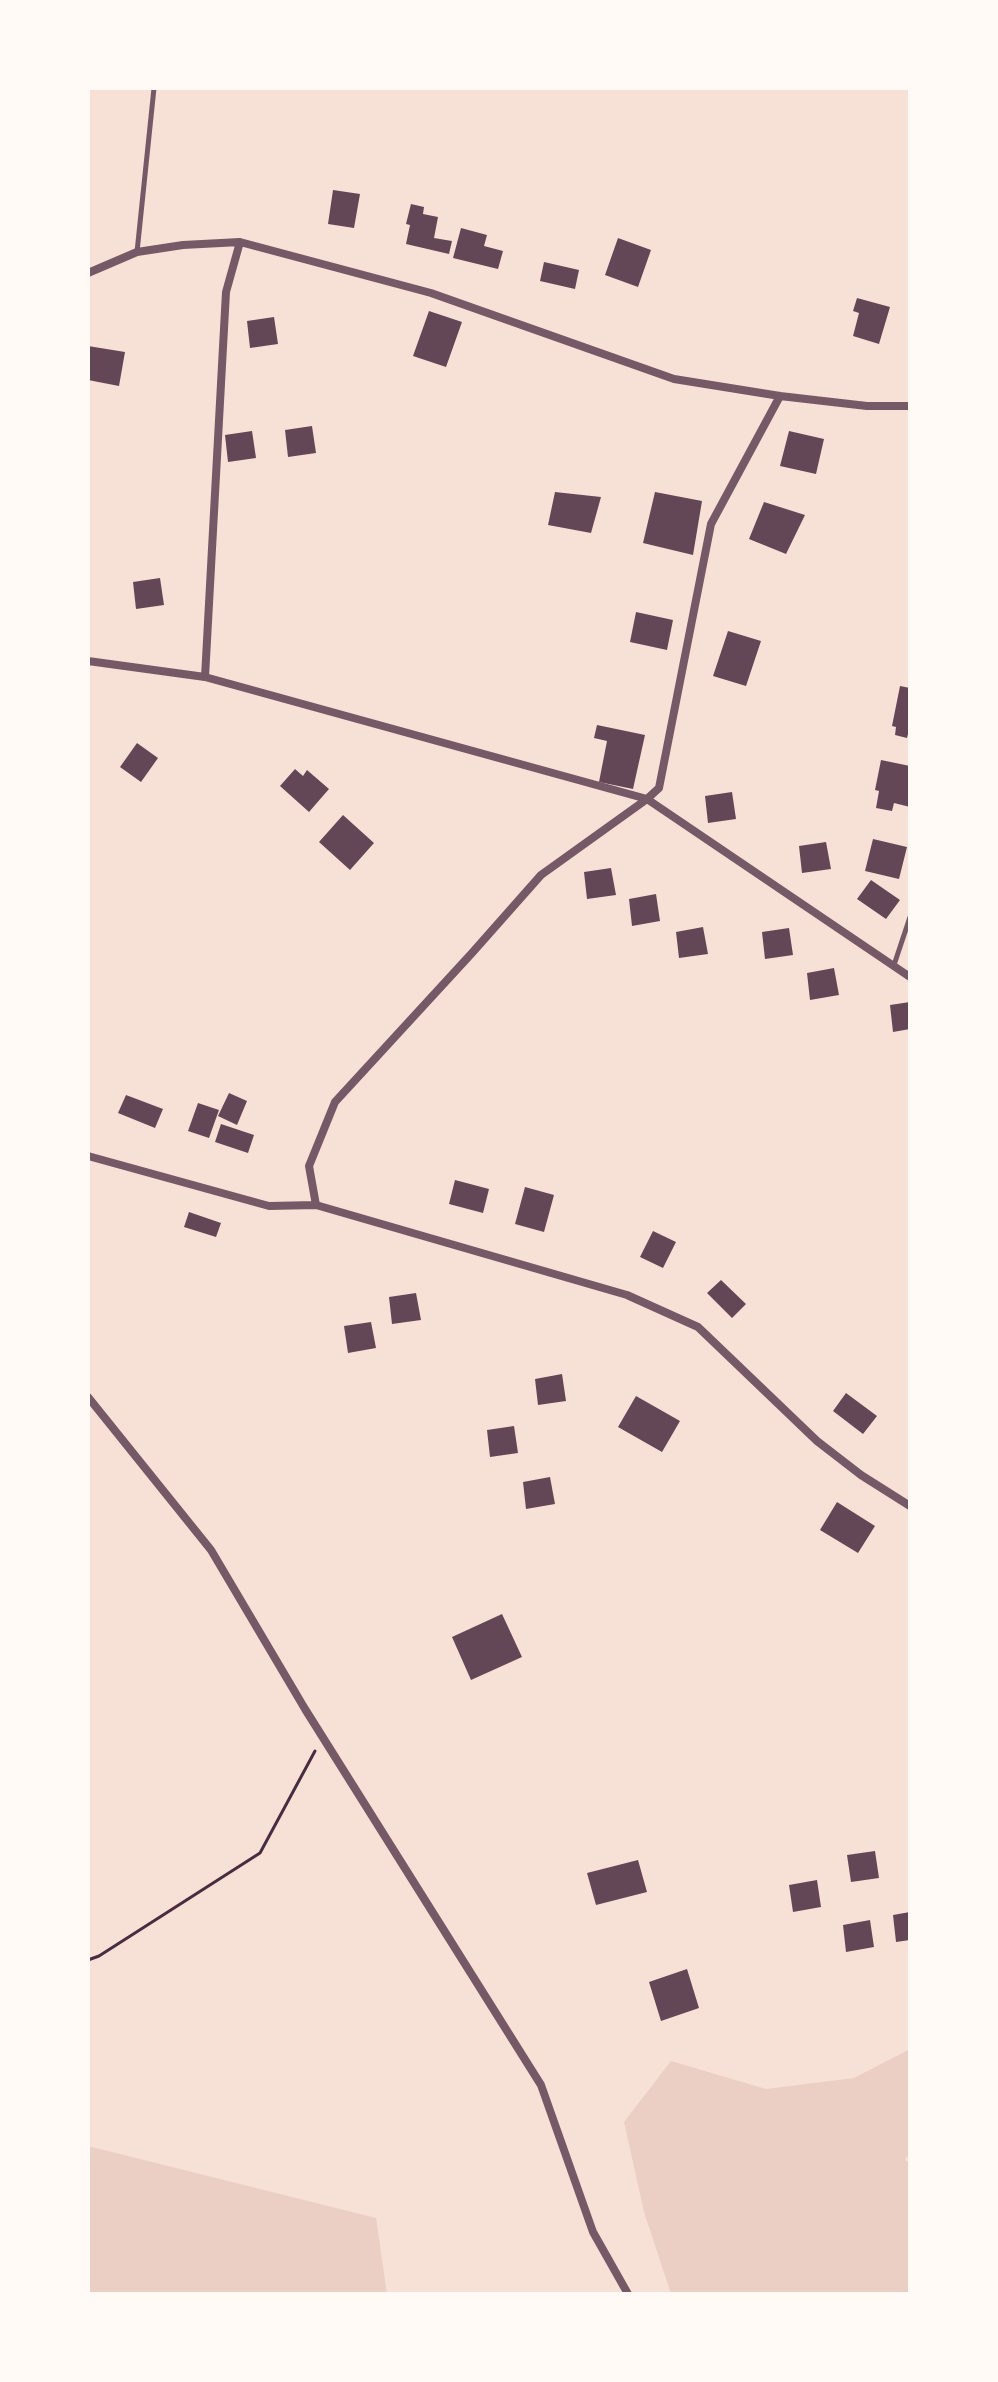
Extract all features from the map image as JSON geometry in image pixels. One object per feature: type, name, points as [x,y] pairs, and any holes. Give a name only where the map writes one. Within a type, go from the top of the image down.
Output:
[{"type":"street","points":[[205,677],[226,292],[240,242]]},
{"type":"street","points":[[88,273],[137,252],[183,245],[240,242],[431,293],[674,379],[867,406],[910,406]]},
{"type":"street","points":[[316,1205],[309,1166],[335,1102],[541,875],[659,788],[711,524],[780,396]]},
{"type":"street","points":[[88,661],[205,677],[647,799],[910,977]]},
{"type":"street","points":[[88,1156],[269,1206],[316,1205],[627,1295],[698,1327],[817,1441],[861,1475],[910,1506]]},
{"type":"street","points":[[88,1397],[211,1550],[323,1737],[541,2085],[593,2232],[628,2294]]},
{"type":"lane","points":[[137,252],[154,88]]},
{"type":"lane","points":[[893,966],[910,917]]},
{"type":"path","points":[[88,1960],[99,1956],[260,1853],[323,1737]]},
{"type":"shaded area","points":[[910,2049],[910,2153],[905,2160],[910,2163],[910,2294],[671,2294],[644,2212],[624,2122],[671,2061],[766,2089],[854,2078]]},
{"type":"shaded area","points":[[88,2146],[376,2218],[387,2294],[88,2294]]},
{"type":"building","points":[[333,190],[360,194],[354,228],[328,224]]},
{"type":"building","points":[[411,204],[424,207],[423,214],[438,217],[434,238],[452,241],[449,254],[406,244],[410,225],[406,224]]},
{"type":"building","points":[[461,228],[487,235],[484,246],[503,251],[498,269],[453,258]]},
{"type":"building","points":[[618,238],[651,250],[638,287],[605,275]]},
{"type":"building","points":[[544,262],[579,270],[575,289],[540,281]]},
{"type":"building","points":[[857,298],[890,307],[879,344],[853,336],[859,313],[853,311]]},
{"type":"building","points":[[429,311],[462,322],[446,367],[413,356]]},
{"type":"building","points":[[274,317],[278,344],[250,348],[247,321]]},
{"type":"building","points":[[88,346],[125,352],[119,386],[88,380]]},
{"type":"building","points":[[312,426],[316,453],[288,457],[285,430]]},
{"type":"building","points":[[252,431],[256,458],[228,462],[225,435]]},
{"type":"building","points":[[789,431],[824,439],[816,474],[780,466]]},
{"type":"building","points":[[555,492],[601,497],[591,533],[548,525]]},
{"type":"building","points":[[655,492],[702,501],[693,555],[643,543]]},
{"type":"building","points":[[764,502],[805,515],[786,554],[749,539]]},
{"type":"building","points":[[160,578],[164,605],[136,609],[133,582]]},
{"type":"building","points":[[636,612],[673,620],[667,650],[630,642]]},
{"type":"building","points":[[728,631],[761,641],[746,686],[713,676]]},
{"type":"building","points":[[900,686],[910,688],[907,738],[895,735],[896,727],[892,726]]},
{"type":"building","points":[[597,725],[645,735],[633,789],[599,782],[607,741],[594,738]]},
{"type":"building","points":[[137,743],[158,758],[141,782],[120,767]]},
{"type":"building","points":[[881,760],[910,766],[910,807],[894,803],[892,811],[876,808],[879,791],[875,790]]},
{"type":"building","points":[[295,769],[303,776],[307,770],[329,789],[309,812],[280,786]]},
{"type":"building","points":[[732,792],[736,819],[708,823],[705,796]]},
{"type":"building","points":[[343,815],[374,843],[350,870],[319,842]]},
{"type":"building","points":[[873,839],[907,847],[899,879],[865,871]]},
{"type":"building","points":[[826,842],[831,869],[802,873],[799,846]]},
{"type":"building","points":[[611,868],[616,895],[587,899],[584,872]]},
{"type":"building","points":[[871,880],[900,900],[886,919],[857,899]]},
{"type":"building","points":[[656,894],[660,921],[632,926],[629,899]]},
{"type":"building","points":[[703,927],[708,954],[679,958],[676,932]]},
{"type":"building","points":[[789,928],[793,955],[765,959],[762,932]]},
{"type":"building","points":[[834,968],[839,995],[810,1000],[807,973]]},
{"type":"building","points":[[910,1002],[910,1029],[893,1032],[890,1005]]},
{"type":"building","points":[[229,1093],[247,1101],[237,1125],[218,1116]]},
{"type":"building","points":[[126,1095],[163,1109],[155,1128],[118,1113]]},
{"type":"building","points":[[198,1103],[219,1110],[209,1138],[188,1131]]},
{"type":"building","points":[[221,1124],[254,1135],[248,1153],[215,1142]]},
{"type":"building","points":[[455,1180],[489,1189],[483,1213],[449,1204]]},
{"type":"building","points":[[525,1187],[554,1195],[544,1232],[515,1224]]},
{"type":"building","points":[[189,1212],[221,1223],[216,1237],[184,1227]]},
{"type":"building","points":[[653,1231],[676,1242],[663,1268],[640,1257]]},
{"type":"building","points":[[721,1280],[746,1304],[732,1318],[707,1293]]},
{"type":"building","points":[[416,1293],[421,1320],[392,1324],[389,1297]]},
{"type":"building","points":[[371,1322],[376,1348],[348,1353],[344,1326]]},
{"type":"building","points":[[562,1374],[566,1401],[538,1405],[535,1379]]},
{"type":"building","points":[[846,1393],[877,1416],[863,1434],[833,1411]]},
{"type":"building","points":[[636,1396],[680,1421],[662,1452],[618,1427]]},
{"type":"building","points":[[514,1426],[518,1453],[490,1457],[487,1430]]},
{"type":"building","points":[[550,1477],[555,1504],[526,1509],[523,1482]]},
{"type":"building","points":[[837,1502],[875,1526],[858,1553],[820,1530]]},
{"type":"building","points":[[502,1614],[522,1657],[471,1680],[452,1637]]},
{"type":"building","points":[[875,1851],[879,1878],[851,1882],[847,1855]]},
{"type":"building","points":[[638,1860],[647,1892],[596,1905],[587,1873]]},
{"type":"building","points":[[817,1880],[821,1907],[793,1912],[789,1885]]},
{"type":"building","points":[[910,1912],[910,1940],[896,1942],[893,1915]]},
{"type":"building","points":[[870,1920],[874,1947],[846,1952],[843,1925]]},
{"type":"building","points":[[687,1969],[699,2008],[661,2021],[649,1982]]}]
